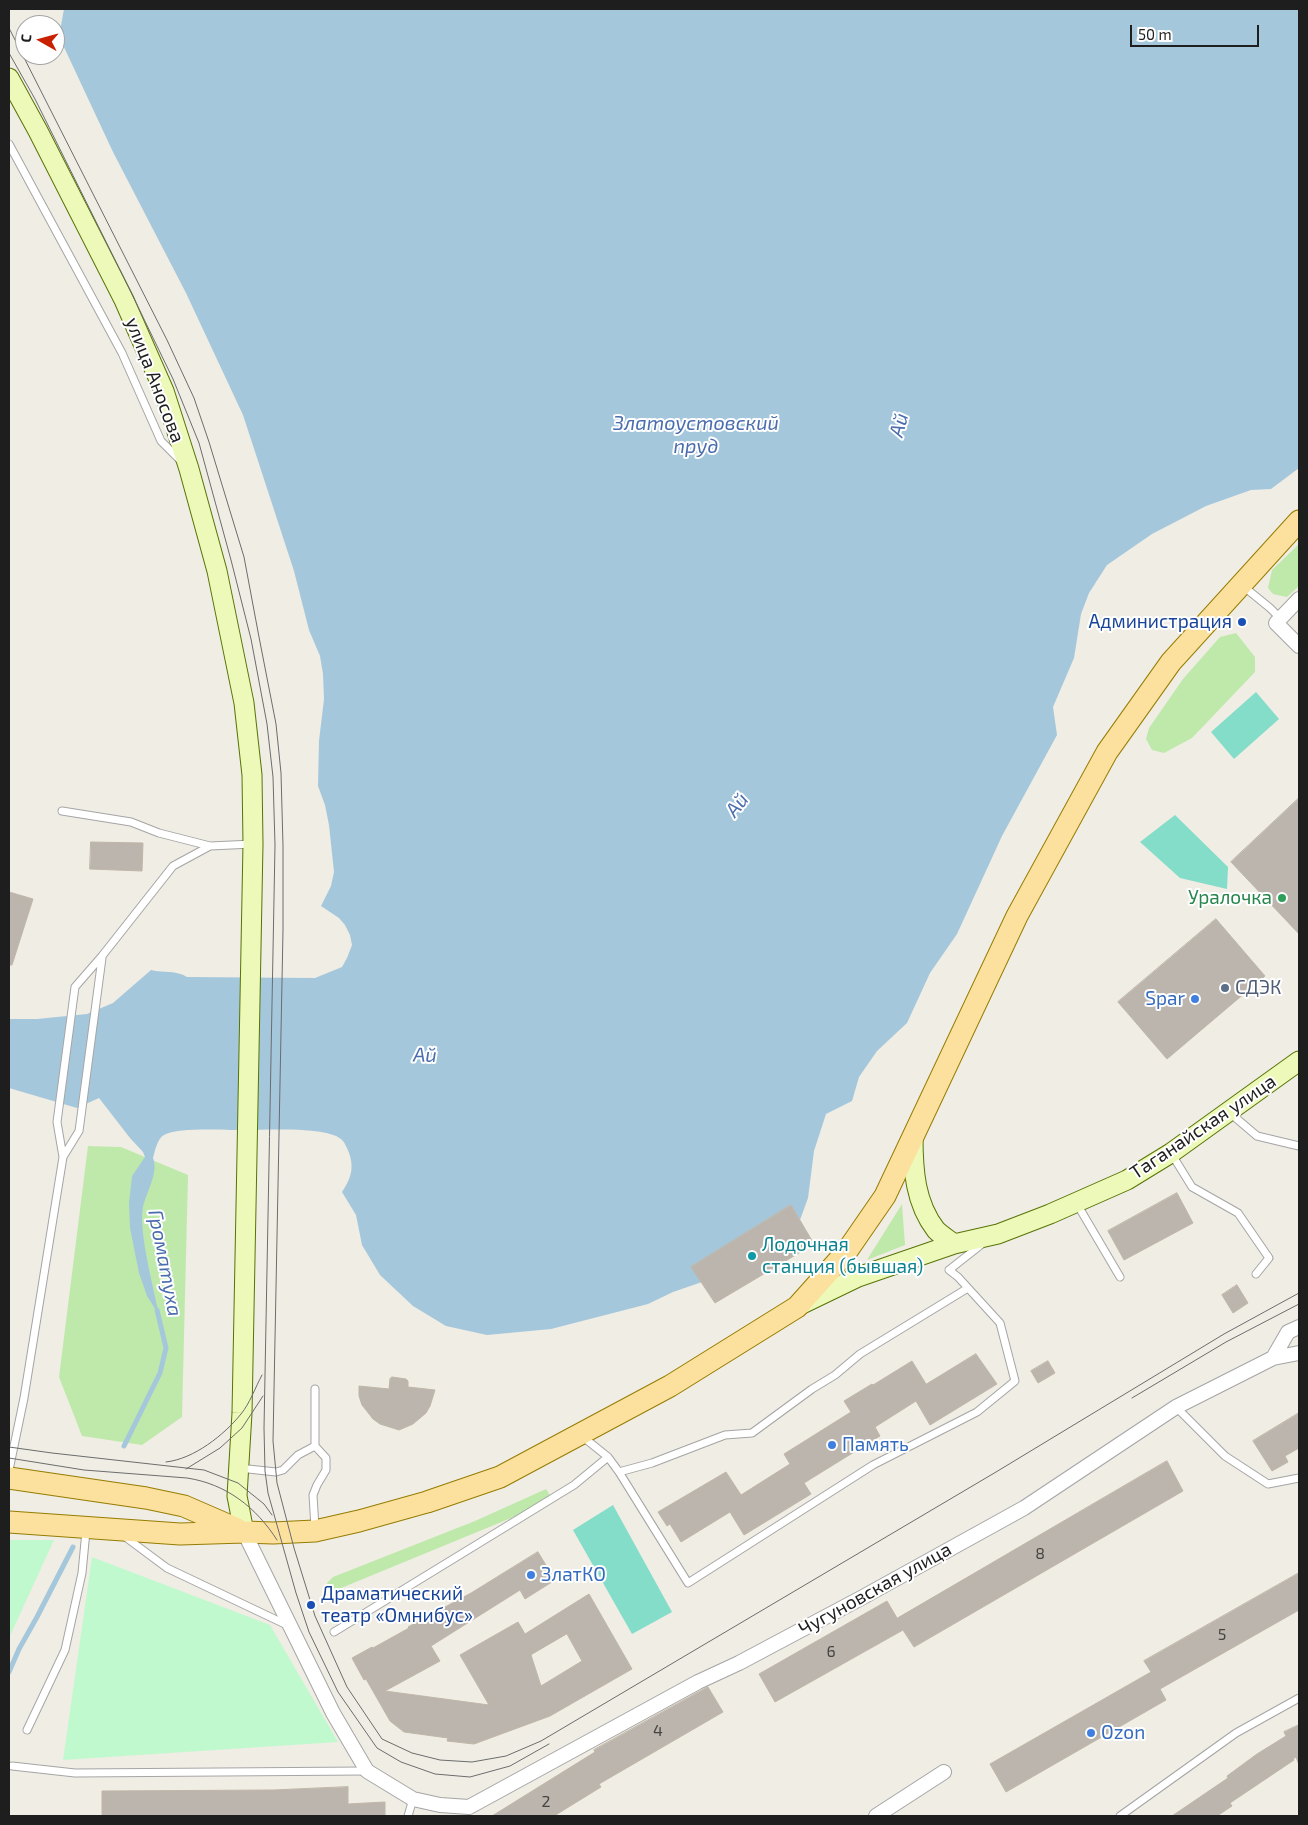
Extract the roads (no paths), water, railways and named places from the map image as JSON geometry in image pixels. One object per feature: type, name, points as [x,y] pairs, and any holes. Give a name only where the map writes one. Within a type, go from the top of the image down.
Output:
[{"type":"main road","name":"улица Аносова","points":[[9,78],[124,300],[164,391],[189,469],[217,571],[244,703],[252,775],[253,844],[242,1428],[237,1496],[244,1532]]},
{"type":"main road","points":[[9,1522],[180,1534],[315,1531],[359,1521],[427,1502],[500,1477],[670,1386],[797,1307],[847,1251],[886,1196],[1016,916],[1107,752],[1171,662],[1299,521]]},
{"type":"main road","name":"Таганайская улица","points":[[797,1307],[858,1277],[954,1244],[998,1234],[1127,1180],[1171,1153],[1299,1061]]},
{"type":"main road","points":[[913,1136],[913,1167],[920,1202],[937,1231],[954,1244]]},
{"type":"main road","points":[[9,1478],[146,1498],[184,1506],[244,1532]]},
{"type":"street","points":[[1299,599],[1276,623],[1299,646]]},
{"type":"street","points":[[1273,1358],[1288,1332],[1299,1327]]},
{"type":"street","name":"Чугуновская улица","points":[[413,1800],[440,1805],[470,1807],[698,1682],[739,1663],[863,1597],[1024,1508],[1176,1407],[1273,1358],[1299,1353]]},
{"type":"street","points":[[244,1532],[333,1713],[366,1771],[413,1800]]},
{"type":"street","points":[[876,1816],[944,1772]]},
{"type":"lane","points":[[9,144],[122,353],[162,441],[189,469]]},
{"type":"lane","points":[[1240,584],[1299,637]]},
{"type":"lane","points":[[62,812],[131,822],[159,833],[210,846],[253,844]]},
{"type":"lane","points":[[9,1470],[24,1398],[63,1157],[57,1122],[75,987],[173,866],[210,846]]},
{"type":"lane","points":[[63,1157],[79,1131],[102,956]]},
{"type":"lane","points":[[1228,1111],[1257,1136],[1299,1146]]},
{"type":"lane","points":[[1171,1153],[1192,1186],[1238,1213],[1269,1258],[1256,1274]]},
{"type":"lane","points":[[1076,1202],[1120,1277]]},
{"type":"lane","points":[[581,1435],[608,1457],[619,1472],[688,1583],[873,1465],[977,1412],[1015,1381],[1000,1323],[949,1270],[970,1252],[998,1234]]},
{"type":"lane","points":[[619,1472],[652,1463],[725,1435],[752,1433],[812,1389],[835,1375],[860,1354],[968,1288]]},
{"type":"lane","points":[[315,1389],[315,1446],[326,1458],[326,1470],[313,1495],[315,1531]]},
{"type":"lane","points":[[1176,1407],[1225,1456],[1268,1484],[1299,1478]]},
{"type":"lane","points":[[239,1468],[276,1472],[283,1470],[298,1455],[315,1446]]},
{"type":"lane","points":[[334,1632],[574,1485],[608,1457]]},
{"type":"lane","points":[[27,1730],[65,1650],[82,1573],[87,1528]]},
{"type":"lane","points":[[118,1531],[167,1568],[291,1626]]},
{"type":"lane","points":[[1120,1816],[1236,1733],[1299,1698]]},
{"type":"lane","points":[[12,1766],[75,1773],[366,1771]]},
{"type":"lane","points":[[408,1816],[413,1800]]},
{"type":"water","name":"Златоустовский пруд","points":[[64,9],[1299,9],[1299,468],[1271,489],[1251,490],[1206,506],[1152,534],[1107,565],[1089,593],[1081,614],[1074,658],[1053,707],[1057,735],[1002,836],[957,934],[930,973],[907,1023],[877,1051],[859,1077],[852,1101],[826,1114],[814,1151],[808,1198],[800,1220],[791,1205],[692,1267],[702,1282],[673,1292],[648,1304],[551,1329],[487,1335],[446,1326],[413,1306],[380,1275],[362,1245],[356,1215],[342,1192],[349,1179],[352,1166],[349,1152],[341,1139],[322,1132],[308,1130],[190,1130],[170,1132],[160,1139],[153,1158],[153,1176],[143,1207],[142,1217],[145,1244],[159,1315],[147,1296],[139,1273],[130,1228],[129,1203],[132,1176],[145,1157],[143,1152],[99,1098],[77,1108],[9,1088],[9,1019],[37,1019],[87,1014],[113,1003],[151,970],[174,972],[187,977],[315,978],[342,967],[352,945],[345,925],[339,918],[321,906],[331,886],[334,872],[329,825],[325,805],[318,786],[319,741],[324,699],[323,674],[320,656],[309,630],[294,571],[243,415],[186,293],[113,152],[65,49],[65,15],[63,15]]},
{"type":"waterway","name":"Громатуха","points":[[124,1446],[160,1373],[166,1348],[157,1310]]},
{"type":"waterway","name":"Громатуха","points":[[9,1672],[19,1649],[73,1547]]},
{"type":"tram line","points":[[9,28],[167,340],[194,398],[244,557],[276,724],[281,773],[283,930],[273,1441],[277,1483],[294,1548],[315,1616],[347,1687],[382,1739],[412,1753],[440,1760],[472,1762],[506,1756],[541,1741],[996,1472],[1224,1334],[1299,1293]]},
{"type":"tram line","points":[[9,53],[35,99],[124,278],[173,379],[199,443],[251,639],[267,724],[273,777],[275,845],[264,1428],[265,1471],[268,1493],[296,1593],[309,1632],[338,1692],[377,1748],[401,1762],[435,1774],[470,1777],[510,1766],[549,1744]]},
{"type":"tram line","points":[[1132,1398],[1226,1342],[1299,1304]]},
{"type":"tram line","points":[[166,1462],[177,1460],[198,1451],[226,1430],[244,1410],[262,1375]]},
{"type":"tram line","points":[[186,1469],[220,1448],[242,1428],[263,1396]]},
{"type":"tram line","points":[[9,1447],[204,1470],[238,1483],[264,1504],[272,1515]]},
{"type":"tram line","points":[[9,1458],[84,1470],[187,1478],[201,1481],[227,1492],[250,1507],[277,1540]]},
{"type":"place","name":"Администрация","points":[[1242,622]]},
{"type":"place","name":"Уралочка","points":[[1282,898]]},
{"type":"place","name":"СДЭК","points":[[1225,988]]},
{"type":"place","name":"Spar","points":[[1195,999]]},
{"type":"place","name":"Лодочная станция (бывшая)","points":[[752,1256]]},
{"type":"place","name":"Память","points":[[832,1445]]},
{"type":"place","name":"ЗлатКО","points":[[531,1575]]},
{"type":"place","name":"Драматический театр «Омнибус»","points":[[311,1605]]},
{"type":"place","name":"Ozon","points":[[1091,1733]]},
{"type":"water label","name":"Ай","points":[[899,425]]},
{"type":"water label","name":"Ай","points":[[737,805]]},
{"type":"water label","name":"Ай","points":[[425,1055]]}]
